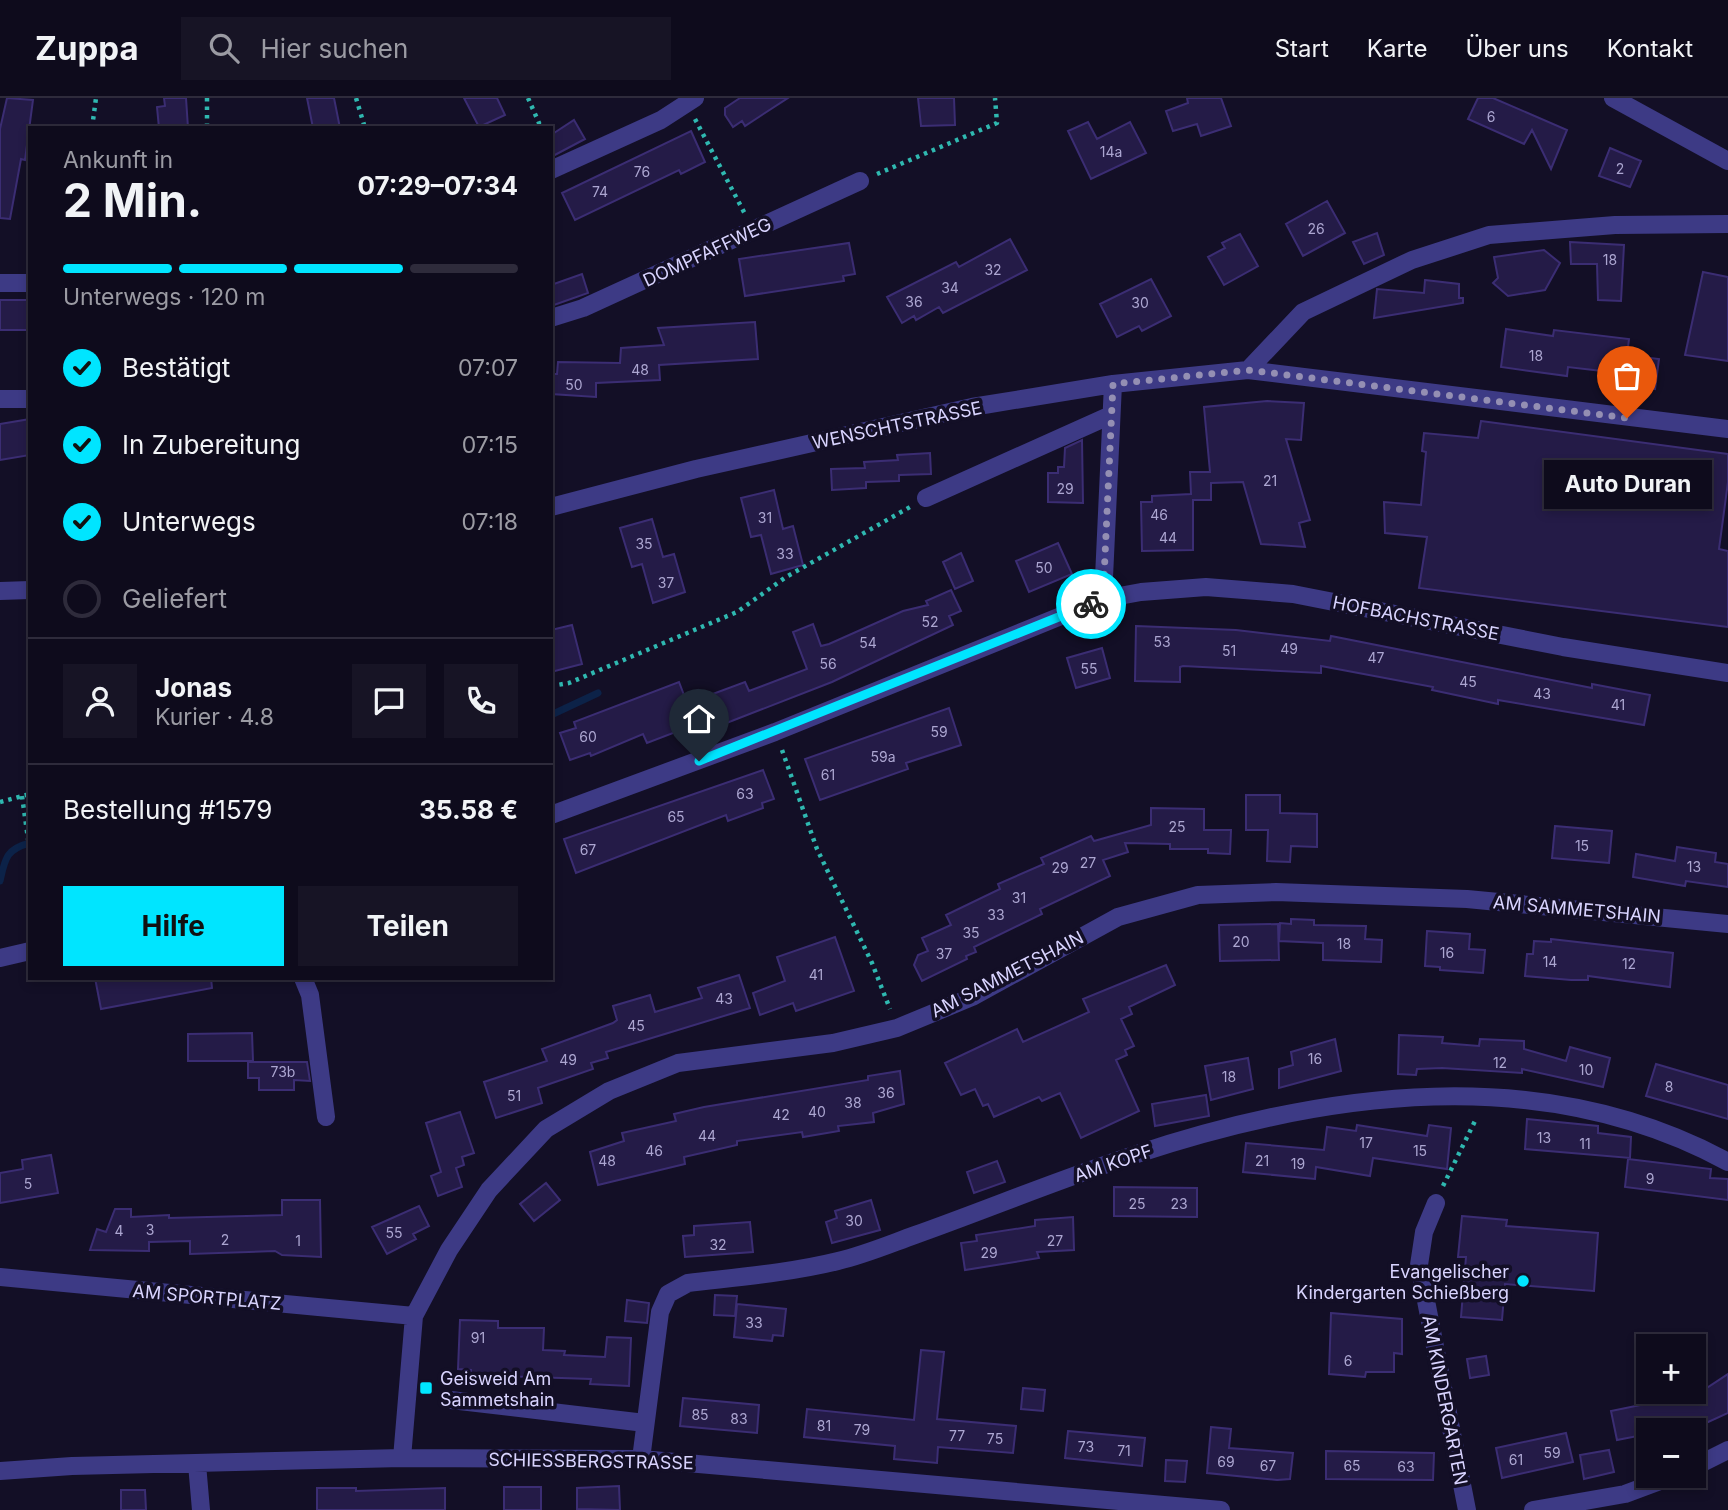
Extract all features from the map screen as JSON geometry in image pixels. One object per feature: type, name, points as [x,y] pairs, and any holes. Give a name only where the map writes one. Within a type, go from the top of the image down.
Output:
[{"type":"street","points":[[1613,98],[1728,161]]},
{"type":"street","points":[[553,169],[661,120],[691,101]]},
{"type":"street","name":"DOMPFAFFWEG","points":[[553,317],[583,308],[860,181]]},
{"type":"street","points":[[1248,370],[1303,312],[1412,260],[1489,235],[1615,225],[1728,224]]},
{"type":"street","points":[[0,283],[28,283]]},
{"type":"street","name":"WENSCHTSTRASSE","points":[[553,507],[696,469],[972,407],[1113,384],[1248,370],[1728,429]]},
{"type":"street","points":[[1103,599],[1113,384]]},
{"type":"street","points":[[0,398],[28,399]]},
{"type":"street","points":[[926,498],[1111,415]]},
{"type":"street","name":"HOFBACHSTRASSE","points":[[553,814],[775,732],[1103,599],[1141,592],[1206,587],[1293,594],[1563,647],[1728,673]]},
{"type":"street","points":[[0,592],[28,590]]},
{"type":"street","name":"AM SAMMETSHAIN","points":[[402,1458],[414,1316],[449,1250],[489,1190],[546,1129],[609,1091],[678,1063],[833,1043],[897,1028],[972,997],[1118,916],[1198,895],[1276,892],[1467,899],[1728,924]]},
{"type":"street","points":[[0,958],[28,951]]},
{"type":"street","points":[[304,980],[310,995],[326,1117]]},
{"type":"street","name":"AM KOPF","points":[[641,1459],[660,1312],[675,1287],[688,1283],[782,1273],[841,1261],[1134,1154],[1227,1128],[1295,1112],[1405,1097],[1483,1094],[1578,1107],[1629,1121],[1677,1137],[1728,1162]]},
{"type":"street","name":"AM KINDERGARTEN","points":[[1436,1203],[1423,1232],[1419,1265],[1467,1510]]},
{"type":"street","name":"AM SPORTPLATZ","points":[[0,1277],[414,1316]]},
{"type":"street","points":[[451,1401],[645,1423]]},
{"type":"street","points":[[1706,1461],[1728,1450]]},
{"type":"street","name":"SCHIESSBERGSTRASSE","points":[[0,1471],[72,1466],[402,1458],[641,1459],[1221,1510]]},
{"type":"street","points":[[197,1464],[201,1510]]},
{"type":"street","points":[[1533,1510],[1625,1494],[1641,1488]]},
{"type":"path","points":[[92,126],[96,98]]},
{"type":"path","points":[[207,98],[207,126]]},
{"type":"path","points":[[356,98],[364,126]]},
{"type":"path","points":[[528,98],[539,123],[536,126]]},
{"type":"path","points":[[860,181],[997,123],[995,98]]},
{"type":"path","points":[[691,101],[754,230]]},
{"type":"path","points":[[553,686],[569,683],[737,612],[786,577],[926,498]]},
{"type":"path","points":[[782,750],[817,849],[885,996]]},
{"type":"path","points":[[0,803],[28,794]]},
{"type":"path","points":[[22,796],[28,842]]},
{"type":"path","points":[[1436,1203],[1480,1111],[1483,1094]]},
{"type":"building","points":[[7,98],[33,100],[25,160],[21,159],[10,219],[0,218],[0,129]]},
{"type":"building","points":[[164,98],[186,98],[188,126],[159,126],[157,107],[165,106]]},
{"type":"building","points":[[307,98],[334,98],[340,126],[313,126]]},
{"type":"building","points":[[464,98],[497,98],[505,115],[478,126]]},
{"type":"building","points":[[740,98],[788,98],[745,126],[742,121],[733,127],[725,115],[725,108]]},
{"type":"building","points":[[918,98],[954,98],[955,125],[921,126]]},
{"type":"building","points":[[1187,98],[1221,98],[1231,126],[1201,136],[1197,124],[1173,131],[1166,111],[1188,103]]},
{"type":"building","points":[[1478,98],[1493,98],[1567,130],[1551,169],[1532,130],[1524,144],[1468,119]]},
{"type":"building","points":[[574,120],[585,139],[553,156],[553,134]]},
{"type":"building","points":[[1088,122],[1097,139],[1130,122],[1146,153],[1091,179],[1068,131]]},
{"type":"building","points":[[691,131],[705,162],[681,174],[679,170],[575,220],[562,193]]},
{"type":"building","points":[[1610,148],[1641,161],[1630,187],[1599,176]]},
{"type":"building","points":[[1327,201],[1345,233],[1303,256],[1286,224]]},
{"type":"building","points":[[1377,233],[1384,255],[1364,264],[1353,242]]},
{"type":"building","points":[[1240,234],[1258,266],[1224,285],[1208,257],[1225,248],[1222,243]]},
{"type":"building","points":[[1010,239],[1027,270],[943,313],[939,307],[916,320],[914,316],[902,323],[887,297],[956,262],[959,267]]},
{"type":"building","points":[[1570,242],[1624,245],[1621,301],[1598,300],[1597,264],[1571,264]]},
{"type":"building","points":[[849,243],[855,274],[843,276],[844,281],[745,296],[739,259]]},
{"type":"building","points":[[1544,250],[1560,263],[1545,290],[1508,296],[1493,283],[1498,278],[1494,257]]},
{"type":"building","points":[[1703,272],[1728,277],[1728,361],[1685,355]]},
{"type":"building","points":[[582,274],[588,293],[553,305],[553,284]]},
{"type":"building","points":[[1151,279],[1171,316],[1142,331],[1139,326],[1117,337],[1100,304]]},
{"type":"building","points":[[1425,280],[1459,284],[1459,298],[1463,298],[1463,303],[1374,318],[1377,289],[1424,293]]},
{"type":"building","points":[[0,300],[28,300],[28,330],[0,330]]},
{"type":"building","points":[[755,322],[758,359],[659,365],[660,380],[596,383],[596,397],[553,394],[553,374],[557,374],[558,362],[620,363],[621,348],[664,345],[658,328]]},
{"type":"building","points":[[1506,329],[1553,336],[1554,330],[1629,339],[1627,355],[1659,359],[1655,389],[1648,388],[1647,394],[1617,390],[1619,373],[1568,367],[1567,376],[1501,367]]},
{"type":"building","points":[[1267,401],[1304,403],[1301,440],[1286,439],[1310,520],[1299,523],[1305,547],[1261,544],[1243,482],[1211,483],[1211,500],[1193,500],[1193,550],[1142,551],[1141,502],[1152,502],[1152,496],[1191,494],[1190,472],[1210,472],[1204,407]]},
{"type":"building","points":[[28,419],[28,455],[0,460],[0,424]]},
{"type":"building","points":[[1481,421],[1728,454],[1728,482],[1719,549],[1728,551],[1728,627],[1419,588],[1427,537],[1385,533],[1384,502],[1421,505],[1426,452],[1422,451],[1424,433],[1478,438]]},
{"type":"building","points":[[1082,440],[1083,503],[1048,502],[1048,473],[1058,473],[1058,467],[1064,467],[1065,448]]},
{"type":"building","points":[[930,453],[931,474],[899,475],[899,481],[866,482],[866,488],[832,490],[831,469],[865,468],[864,462],[898,460],[897,455]]},
{"type":"building","points":[[774,490],[783,529],[793,526],[803,565],[771,574],[761,535],[751,537],[741,498]]},
{"type":"building","points":[[652,519],[663,557],[674,554],[685,592],[653,603],[642,564],[632,567],[620,528]]},
{"type":"building","points":[[1058,543],[1072,574],[1029,592],[1016,561]]},
{"type":"building","points":[[961,553],[973,581],[955,589],[943,562]]},
{"type":"building","points":[[951,590],[961,611],[949,616],[953,625],[832,682],[724,724],[714,725],[712,718],[647,743],[643,734],[591,756],[590,753],[570,760],[560,733],[576,728],[574,722],[679,682],[684,695],[698,690],[702,698],[745,682],[749,691],[807,669],[793,632],[813,624],[821,646],[829,644],[903,611],[928,605],[926,601]]},
{"type":"building","points":[[572,625],[582,664],[553,671],[553,630]]},
{"type":"building","points":[[1136,626],[1236,630],[1330,641],[1331,636],[1592,688],[1592,684],[1650,695],[1644,725],[1498,700],[1498,704],[1432,690],[1433,687],[1321,666],[1321,673],[1183,666],[1180,667],[1180,682],[1135,681]]},
{"type":"building","points":[[1102,648],[1110,678],[1076,688],[1067,658]]},
{"type":"building","points":[[949,708],[961,745],[906,763],[908,769],[820,800],[805,759]]},
{"type":"building","points":[[763,770],[774,799],[762,803],[763,808],[728,821],[726,815],[576,873],[564,839]]},
{"type":"building","points":[[1246,795],[1280,795],[1280,813],[1317,814],[1317,847],[1291,846],[1290,862],[1267,861],[1268,830],[1246,830]]},
{"type":"building","points":[[1151,808],[1204,809],[1204,830],[1231,830],[1230,854],[1208,853],[1208,849],[1170,849],[1170,844],[1125,843],[1128,852],[1103,860],[1110,876],[1040,909],[1042,914],[974,947],[976,952],[966,956],[967,959],[922,981],[914,965],[918,955],[928,951],[922,938],[951,925],[946,915],[1000,889],[998,884],[1044,864],[1041,858],[1091,836],[1094,841],[1151,825]]},
{"type":"building","points":[[1555,826],[1612,831],[1609,863],[1552,858]]},
{"type":"building","points":[[1677,847],[1716,853],[1715,862],[1728,864],[1728,887],[1686,881],[1685,886],[1633,877],[1636,854],[1675,861]]},
{"type":"building","points":[[1291,919],[1314,920],[1314,925],[1366,926],[1365,939],[1382,940],[1381,962],[1323,960],[1323,943],[1279,941],[1280,923],[1291,924]]},
{"type":"building","points":[[1278,924],[1279,960],[1220,961],[1219,925]]},
{"type":"building","points":[[1427,931],[1470,934],[1469,949],[1485,950],[1483,973],[1440,970],[1440,967],[1425,966]]},
{"type":"building","points":[[835,937],[854,991],[796,1011],[793,1003],[760,1015],[753,993],[785,981],[777,957]]},
{"type":"building","points":[[1551,939],[1673,953],[1670,987],[1588,976],[1588,980],[1571,980],[1525,976],[1527,954],[1533,954],[1534,941],[1551,942]]},
{"type":"building","points":[[1166,965],[1175,985],[1129,1007],[1132,1014],[1121,1019],[1134,1046],[1125,1050],[1127,1055],[1116,1060],[1139,1111],[1081,1138],[1060,1093],[1042,1101],[1039,1097],[994,1117],[988,1104],[983,1106],[975,1089],[961,1095],[945,1063],[1017,1029],[1023,1042],[1089,1012],[1083,999]]},
{"type":"building","points":[[739,975],[750,1008],[606,1052],[608,1058],[591,1063],[593,1069],[538,1088],[542,1103],[496,1118],[484,1082],[547,1061],[542,1049],[613,1023],[617,1020],[613,1006],[650,995],[655,1012],[702,998],[698,988]]},
{"type":"building","points":[[95,980],[211,980],[212,988],[101,1009]]},
{"type":"building","points":[[252,1033],[253,1061],[188,1061],[188,1034]]},
{"type":"building","points":[[1399,1035],[1443,1037],[1442,1043],[1479,1046],[1480,1039],[1524,1041],[1524,1049],[1566,1061],[1570,1047],[1610,1058],[1603,1087],[1522,1069],[1522,1073],[1417,1069],[1416,1075],[1398,1074]]},
{"type":"building","points":[[1335,1039],[1341,1071],[1279,1088],[1279,1069],[1293,1065],[1291,1052]]},
{"type":"building","points":[[1248,1058],[1253,1089],[1211,1100],[1205,1066]]},
{"type":"building","points":[[248,1062],[307,1062],[310,1081],[294,1080],[294,1090],[259,1090],[259,1078],[248,1078]]},
{"type":"building","points":[[1656,1064],[1728,1085],[1728,1119],[1646,1096]]},
{"type":"building","points":[[900,1071],[904,1104],[873,1113],[874,1122],[838,1126],[839,1131],[803,1137],[802,1132],[737,1141],[737,1145],[684,1157],[685,1164],[598,1185],[590,1152],[624,1141],[622,1133],[676,1121],[674,1114],[704,1107],[868,1080],[868,1076]]},
{"type":"building","points":[[1206,1095],[1209,1116],[1155,1126],[1152,1104]]},
{"type":"building","points":[[460,1112],[474,1153],[462,1157],[464,1165],[456,1168],[462,1187],[438,1196],[431,1176],[441,1172],[426,1123]]},
{"type":"building","points":[[1527,1119],[1598,1126],[1598,1133],[1631,1137],[1630,1158],[1525,1149]]},
{"type":"building","points":[[1357,1125],[1427,1136],[1429,1125],[1451,1128],[1447,1169],[1373,1158],[1370,1176],[1316,1167],[1315,1179],[1243,1172],[1246,1143],[1324,1150],[1327,1127],[1356,1131]]},
{"type":"building","points":[[51,1155],[58,1193],[0,1203],[0,1173],[23,1169],[22,1160]]},
{"type":"building","points":[[1628,1159],[1711,1169],[1710,1178],[1728,1179],[1728,1200],[1625,1187]]},
{"type":"building","points":[[997,1161],[1005,1182],[974,1193],[967,1172]]},
{"type":"building","points":[[546,1183],[560,1200],[534,1221],[520,1204]]},
{"type":"building","points":[[1114,1187],[1197,1188],[1197,1217],[1114,1216]]},
{"type":"building","points":[[282,1200],[320,1200],[321,1257],[282,1255],[275,1251],[190,1254],[190,1241],[149,1242],[149,1251],[90,1250],[97,1229],[106,1232],[115,1209],[131,1209],[131,1217],[282,1215]]},
{"type":"building","points":[[871,1200],[880,1230],[832,1243],[826,1222],[837,1218],[835,1211]]},
{"type":"building","points":[[419,1206],[429,1226],[413,1234],[416,1239],[387,1254],[372,1227]]},
{"type":"building","points":[[1462,1216],[1507,1220],[1506,1226],[1598,1233],[1594,1291],[1505,1284],[1502,1320],[1461,1317],[1466,1257],[1458,1257]]},
{"type":"building","points":[[1073,1217],[1074,1250],[1037,1252],[1039,1258],[965,1270],[961,1243],[977,1241],[976,1235],[1035,1226],[1035,1220]]},
{"type":"building","points":[[750,1222],[753,1252],[685,1257],[683,1236],[694,1235],[694,1226]]},
{"type":"building","points":[[715,1295],[737,1296],[735,1316],[714,1315]]},
{"type":"building","points":[[627,1300],[649,1303],[647,1323],[625,1321]]},
{"type":"building","points":[[737,1304],[786,1309],[783,1336],[773,1335],[772,1341],[734,1337]]},
{"type":"building","points":[[1331,1313],[1402,1319],[1402,1354],[1394,1353],[1394,1372],[1366,1372],[1365,1377],[1329,1374]]},
{"type":"building","points":[[460,1320],[498,1321],[498,1328],[544,1328],[543,1350],[565,1351],[564,1355],[605,1357],[607,1337],[631,1338],[629,1386],[590,1384],[591,1379],[471,1375],[471,1370],[458,1369]]},
{"type":"building","points":[[921,1350],[944,1352],[937,1419],[1016,1426],[1013,1453],[938,1447],[937,1463],[894,1459],[895,1446],[804,1437],[807,1409],[914,1420]]},
{"type":"building","points":[[1486,1356],[1489,1375],[1470,1378],[1467,1359]]},
{"type":"building","points":[[1728,1374],[1728,1413],[1706,1423],[1706,1418],[1636,1418],[1636,1436],[1617,1440],[1611,1411],[1645,1404],[1706,1404],[1706,1388]]},
{"type":"building","points":[[1023,1388],[1045,1390],[1043,1411],[1021,1409]]},
{"type":"building","points":[[683,1398],[759,1405],[757,1433],[680,1426]]},
{"type":"building","points":[[1211,1427],[1231,1429],[1229,1448],[1293,1453],[1290,1479],[1207,1473]]},
{"type":"building","points":[[1068,1431],[1145,1438],[1142,1466],[1065,1458]]},
{"type":"building","points":[[1566,1433],[1573,1462],[1502,1478],[1496,1448]]},
{"type":"building","points":[[1609,1450],[1614,1472],[1584,1479],[1580,1455]]},
{"type":"building","points":[[1326,1451],[1434,1453],[1433,1480],[1326,1479]]},
{"type":"building","points":[[1166,1460],[1187,1461],[1185,1482],[1165,1481]]},
{"type":"building","points":[[619,1486],[620,1510],[577,1509],[577,1488]]},
{"type":"building","points":[[504,1487],[541,1487],[541,1510],[504,1510]]},
{"type":"building","points":[[317,1488],[356,1488],[356,1491],[445,1488],[445,1510],[317,1510]]},
{"type":"building","points":[[121,1490],[145,1490],[146,1510],[121,1510]]},
{"type":"waterway","points":[[553,714],[598,693]]},
{"type":"waterway","points":[[0,881],[8,856],[16,848],[28,844]]},
{"type":"way so far","points":[[1091,604],[1103,599],[1113,384],[1248,370],[1627,418]]},
{"type":"place","name":"Auto Duran","points":[[1627,418]]},
{"type":"place","name":"Evangelischer Kindergarten Schießberg","points":[[1523,1281]]},
{"type":"place","name":"Geisweid Am Sammetshain","points":[[426,1388]]},
{"type":"route","points":[[699,761],[1091,604]]}]
